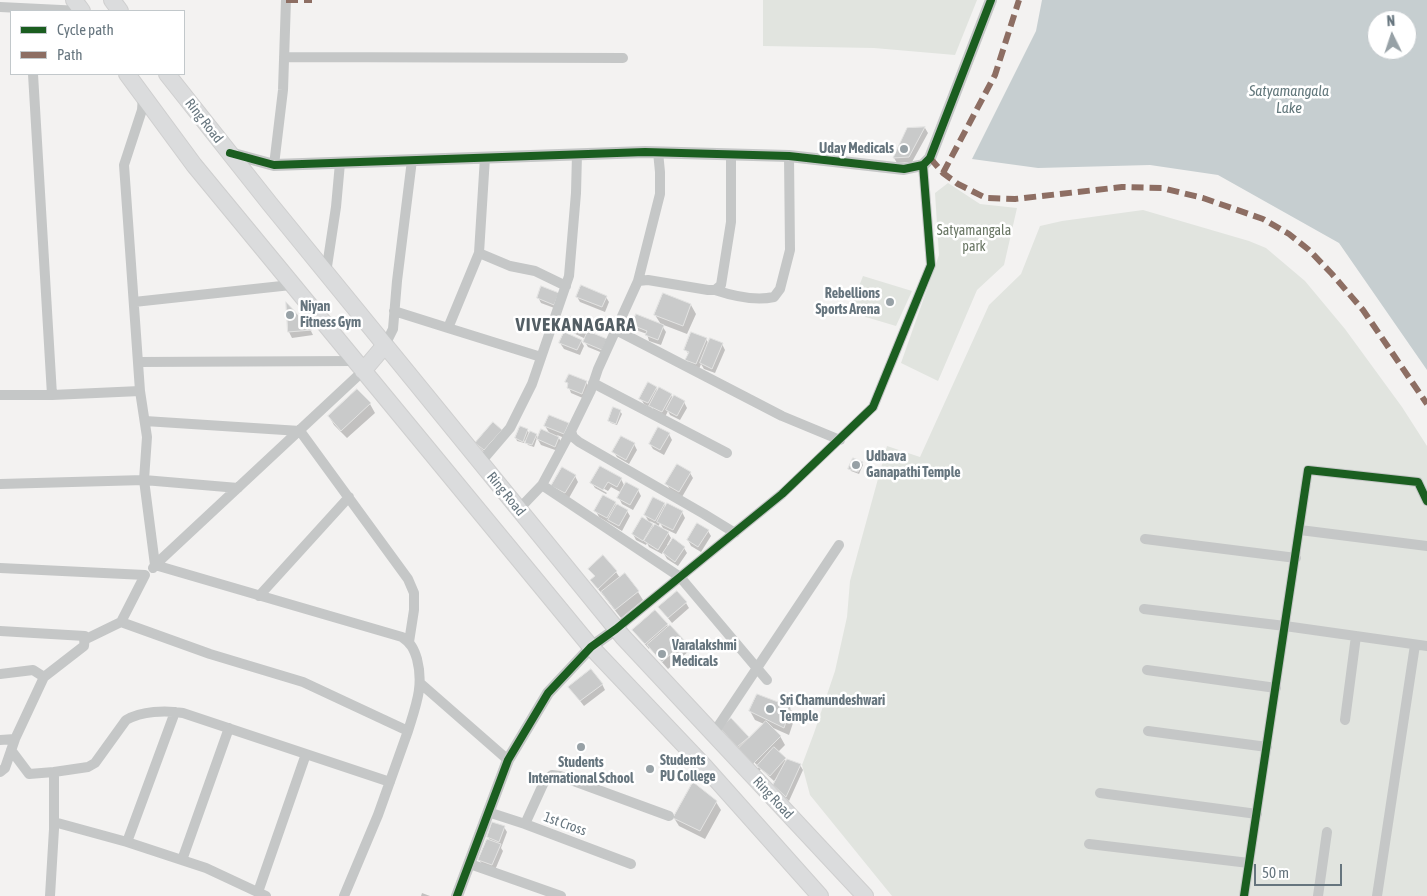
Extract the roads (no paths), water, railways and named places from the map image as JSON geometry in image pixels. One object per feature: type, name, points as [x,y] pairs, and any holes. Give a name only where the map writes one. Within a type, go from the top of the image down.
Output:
[{"type":"main road","points":[[128,75],[194,165],[291,285],[591,647],[705,767],[820,896]]},
{"type":"main road","name":"Ring Road","points":[[168,75],[326,273],[616,628],[863,895]]},
{"type":"main road","points":[[359,366],[385,345]]},
{"type":"street","points":[[274,165],[283,90],[286,0]]},
{"type":"street","points":[[230,153],[274,165],[658,152],[789,156],[904,170],[923,165],[930,158],[991,0]]},
{"type":"street","points":[[0,7],[29,10]]},
{"type":"street","points":[[284,57],[623,58]]},
{"type":"street","points":[[33,75],[52,395]]},
{"type":"street","points":[[143,95],[142,110],[124,165],[140,391],[147,437],[144,480],[155,565]]},
{"type":"street","points":[[519,509],[542,485],[571,430],[638,281],[660,194],[658,152]]},
{"type":"street","points":[[480,462],[510,428],[532,384],[566,286],[569,276],[576,193],[577,154]]},
{"type":"street","points":[[715,290],[721,285],[731,222],[731,154]]},
{"type":"street","points":[[638,281],[648,280],[715,290],[742,297],[767,299],[774,297],[780,289],[790,250],[789,156]]},
{"type":"street","points":[[448,328],[479,253],[485,158]]},
{"type":"street","points":[[385,345],[393,329],[412,160]]},
{"type":"street","points":[[326,273],[336,207],[340,163]]},
{"type":"street","points":[[457,896],[508,760],[548,693],[591,647],[782,494],[873,408],[931,265],[923,165]]},
{"type":"street","points":[[479,253],[510,266],[535,271],[566,286]]},
{"type":"street","points":[[134,302],[291,285]]},
{"type":"street","points":[[394,311],[541,357]]},
{"type":"street","points":[[616,330],[782,416],[840,440]]},
{"type":"street","points":[[138,362],[359,366]]},
{"type":"street","points":[[84,640],[120,622],[145,575],[300,431],[359,366]]},
{"type":"street","points":[[593,383],[727,453]]},
{"type":"street","points":[[0,395],[140,391]]},
{"type":"street","points":[[145,421],[300,431],[408,579],[414,592],[414,610],[409,642]]},
{"type":"street","points":[[571,430],[573,437],[579,442],[735,533]]},
{"type":"street","points":[[1244,896],[1308,470],[1418,482],[1427,501]]},
{"type":"street","points":[[0,484],[144,480],[238,488]]},
{"type":"street","points":[[542,485],[680,577],[767,680]]},
{"type":"street","points":[[260,596],[349,497]]},
{"type":"street","points":[[1300,530],[1427,546]]},
{"type":"street","points":[[1145,540],[1296,558]]},
{"type":"street","points":[[713,734],[840,545]]},
{"type":"street","points":[[155,565],[402,637],[414,649],[420,672],[419,694],[378,815],[344,896]]},
{"type":"street","points":[[0,568],[145,575]]},
{"type":"street","points":[[1144,609],[1427,646]]},
{"type":"street","points":[[120,622],[210,654],[302,682],[408,731]]},
{"type":"street","points":[[0,631],[85,636],[84,646],[44,677],[15,739],[5,768],[0,772]]},
{"type":"street","points":[[1345,720],[1356,636]]},
{"type":"street","points":[[1377,896],[1415,645]]},
{"type":"street","points":[[0,674],[33,670],[44,677]]},
{"type":"street","points":[[1147,670],[1276,688]]},
{"type":"street","points":[[420,683],[508,760]]},
{"type":"street","points":[[11,750],[29,774],[88,767],[95,763],[126,720],[142,714],[175,712],[183,713],[390,782]]},
{"type":"street","points":[[126,842],[175,712]]},
{"type":"street","points":[[182,860],[229,728]]},
{"type":"street","points":[[1148,731],[1267,747]]},
{"type":"street","points":[[0,740],[15,739]]},
{"type":"street","points":[[54,822],[126,842],[206,868],[262,894],[306,754]]},
{"type":"street","points":[[52,896],[54,772]]},
{"type":"street","points":[[525,824],[545,780],[552,775],[560,776],[669,816]]},
{"type":"street","points":[[1100,793],[1257,814]]},
{"type":"street","name":"1st Cross","points":[[488,812],[631,864]]},
{"type":"street","points":[[1318,896],[1327,832]]},
{"type":"street","points":[[1089,844],[1249,863]]},
{"type":"street","points":[[470,864],[562,896]]},
{"type":"water","name":"Satyamangala Lake","points":[[1042,0],[1427,0],[1427,370],[1339,243],[1218,175],[1150,165],[1038,168],[972,159],[1036,31]]},
{"type":"place","name":"Uday Medicals","points":[[904,149]]},
{"type":"place","name":"Rebellions Sports Arena","points":[[890,302]]},
{"type":"place","name":"Niyan Fitness Gym","points":[[290,315]]},
{"type":"place","name":"Udbava Ganapathi Temple","points":[[856,465]]},
{"type":"place","name":"Varalakshmi Medicals","points":[[662,654]]},
{"type":"place","name":"Sri Chamundeshwari Temple","points":[[770,709]]},
{"type":"place","name":"Students International School","points":[[581,747]]},
{"type":"place","name":"Students PU College","points":[[650,769]]},
{"type":"district","name":"VIVEKANAGARA","points":[[576,325]]},
{"type":"park label","name":"Satyamangala park","points":[[974,240]]}]
